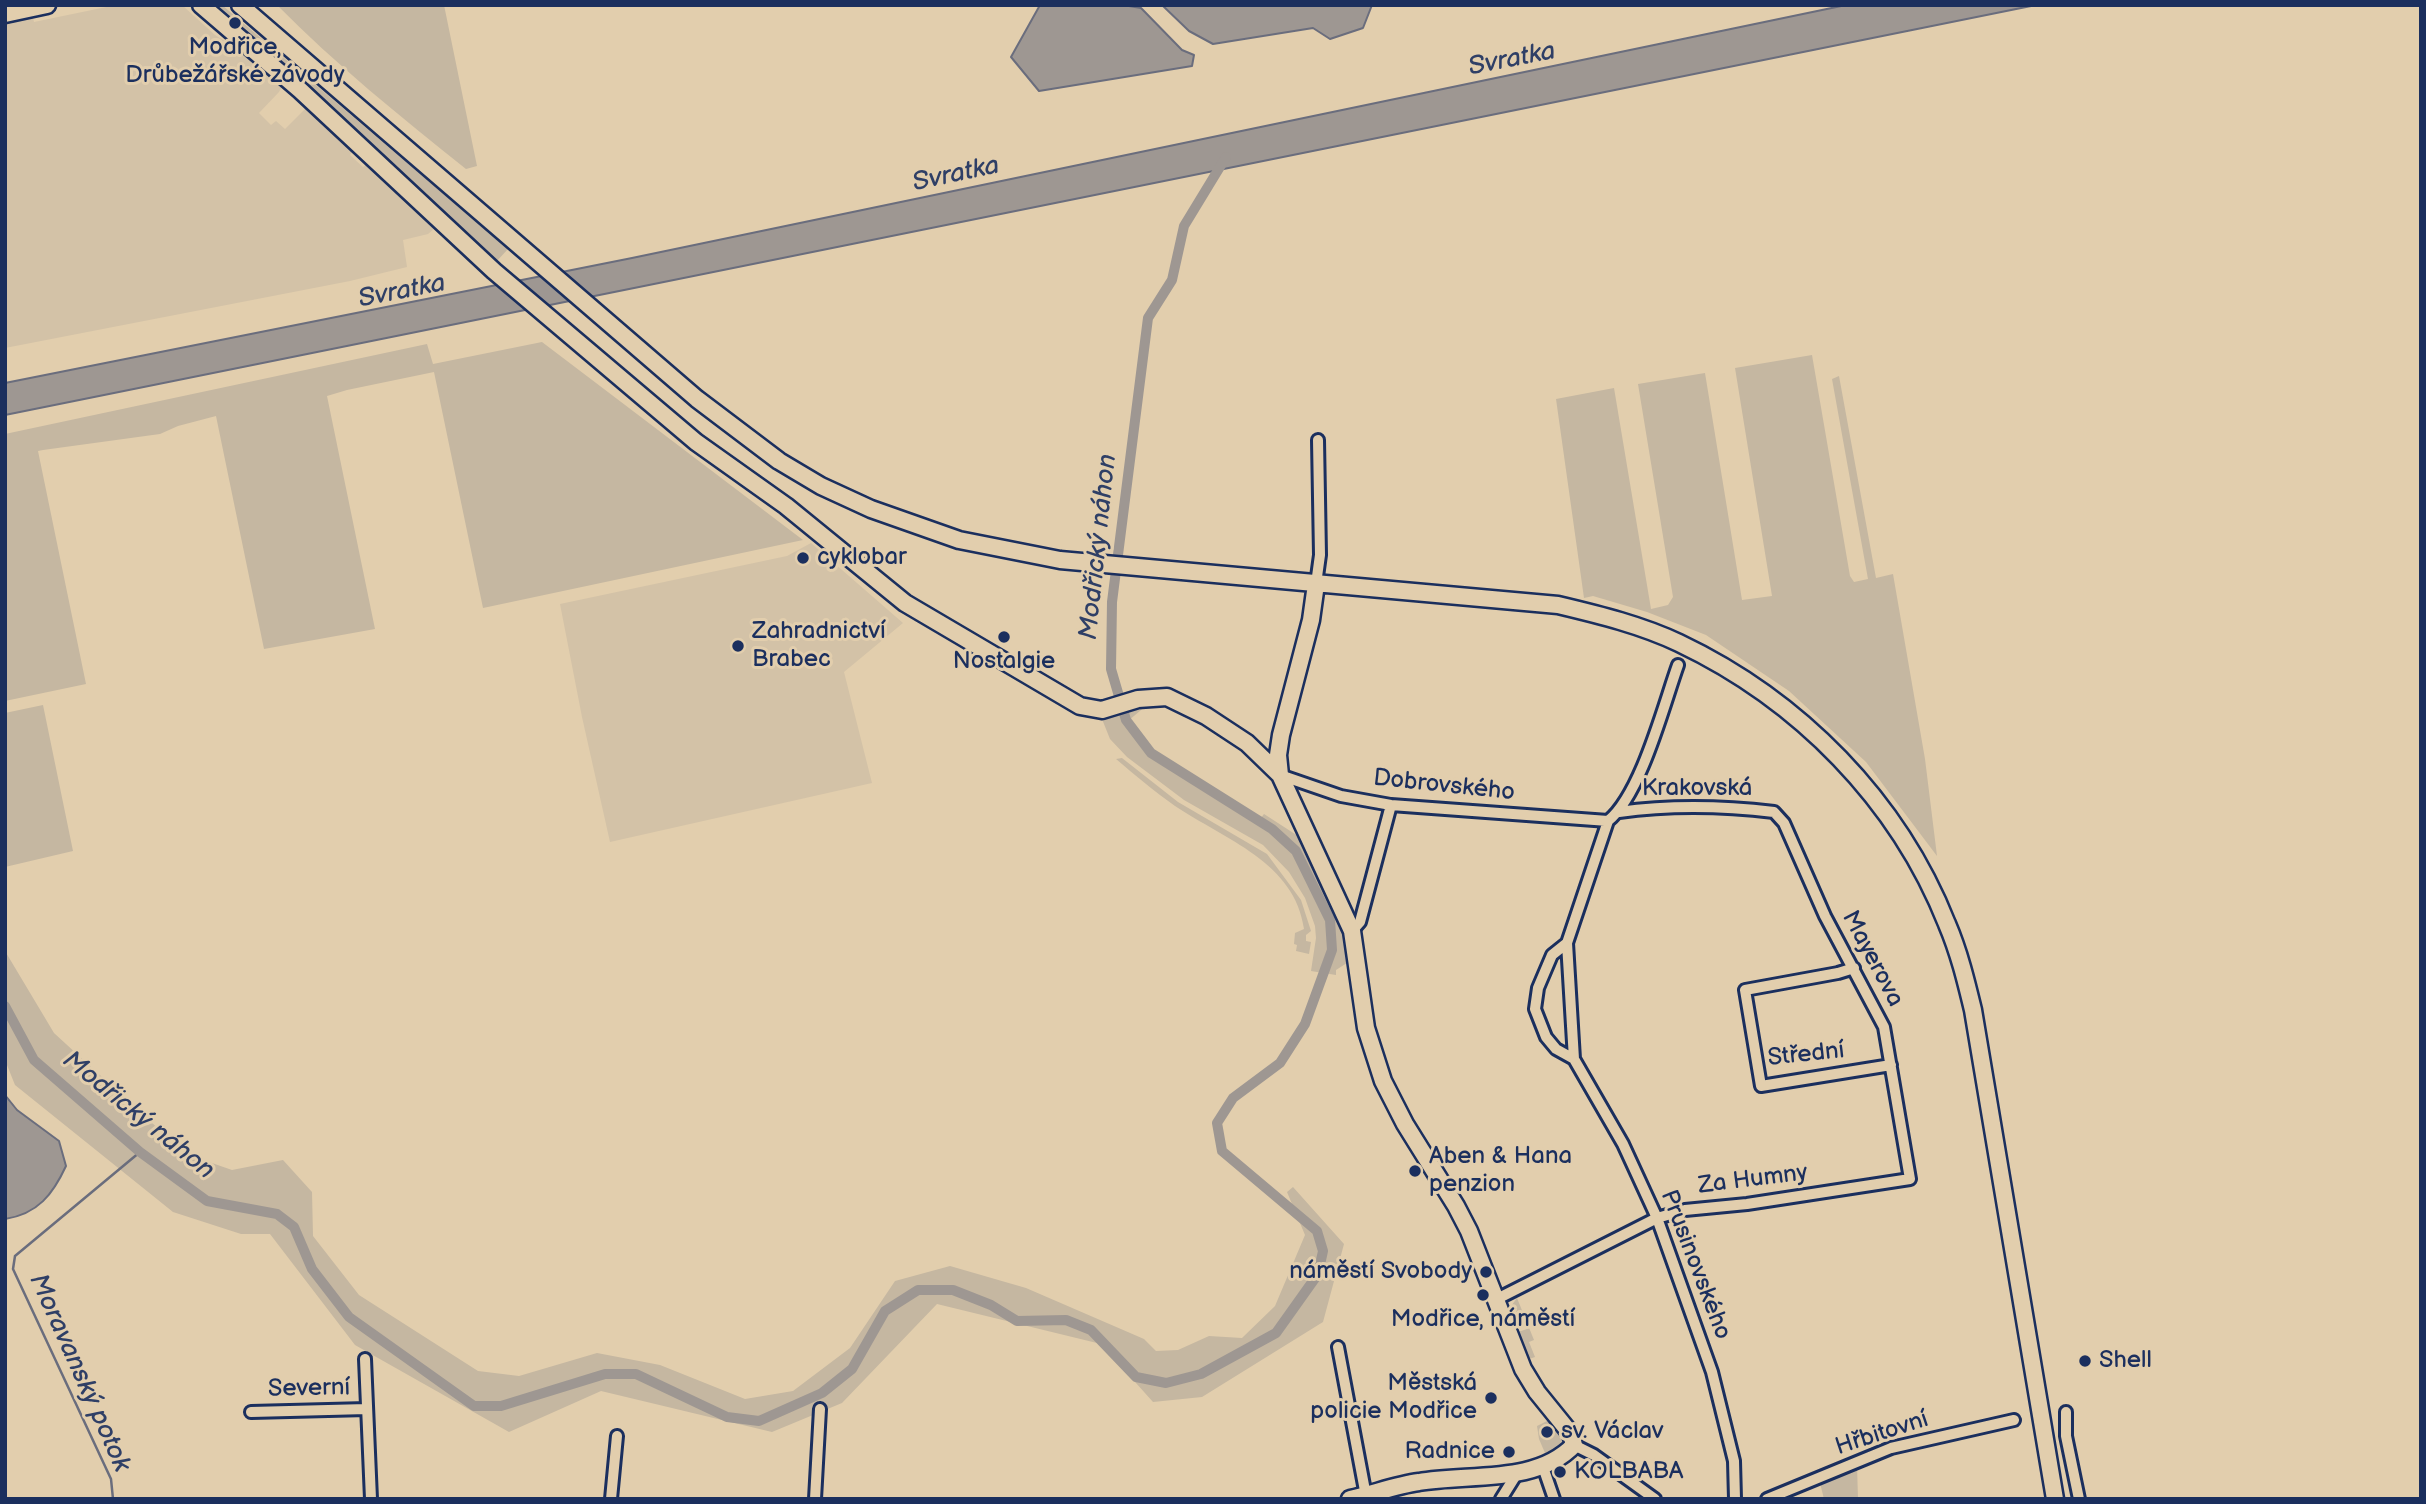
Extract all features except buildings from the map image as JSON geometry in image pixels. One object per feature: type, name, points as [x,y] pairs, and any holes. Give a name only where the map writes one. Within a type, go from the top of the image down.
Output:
[{"type":"main road","points":[[5,14],[47,5]]},
{"type":"main road","points":[[201,5],[300,90],[544,315],[696,442],[786,506],[905,603],[1080,706],[1095,710],[1138,699],[1167,697],[1206,716],[1247,743],[1280,775]]},
{"type":"main road","points":[[240,5],[595,312],[739,432],[779,461],[821,486],[871,509],[959,540],[1030,556],[1136,568],[1558,605],[1612,618],[1646,630],[1705,656],[1759,688],[1831,748],[1865,786],[1924,874],[1947,923],[1973,1010],[2054,1499]]},
{"type":"main road","points":[[1317,584],[1311,620],[1281,735],[1278,755],[1280,775],[1352,931],[1366,1028],[1383,1081],[1405,1124],[1469,1231],[1523,1369],[1537,1392],[1571,1434],[1574,1445],[1566,1453],[1516,1475],[1419,1482],[1358,1497]]},
{"type":"street","points":[[1317,584],[1320,555],[1318,440]]},
{"type":"street","points":[[1608,821],[1619,812],[1641,768],[1678,665]]},
{"type":"street","name":"Dobrovského","points":[[1280,775],[1341,796],[1391,805],[1608,821]]},
{"type":"street","points":[[1352,931],[1360,922],[1391,805]]},
{"type":"street","name":"Krakovská","points":[[1619,812],[1646,808],[1774,811]]},
{"type":"street","name":"Mayerova","points":[[1774,811],[1784,823],[1825,916],[1882,1020],[1910,1179]]},
{"type":"street","name":"Prusinovského","points":[[1608,821],[1567,943],[1574,1059],[1623,1144],[1657,1218],[1712,1372],[1734,1461],[1735,1499]]},
{"type":"street","name":"Prusinovského","points":[[1567,943],[1552,955],[1538,988],[1535,1009],[1546,1037],[1556,1049],[1574,1059]]},
{"type":"street","name":"Střední","points":[[1854,968],[1745,990],[1761,1086],[1891,1065]]},
{"type":"street","name":"Za Humny","points":[[1496,1300],[1657,1218],[1685,1210],[1747,1204],[1910,1179]]},
{"type":"street","points":[[1338,1347],[1358,1497]]},
{"type":"street","name":"Severní","points":[[365,1359],[370,1499]]},
{"type":"street","name":"Severní","points":[[251,1412],[367,1409]]},
{"type":"street","points":[[816,1499],[820,1409]]},
{"type":"street","points":[[2066,1412],[2066,1436],[2079,1499]]},
{"type":"street","name":"Hřbitovní","points":[[1767,1499],[1891,1448],[2014,1420]]},
{"type":"street","points":[[611,1499],[617,1436]]},
{"type":"street","points":[[1574,1445],[1594,1455],[1656,1499]]},
{"type":"street","points":[[1542,1464],[1554,1499]]},
{"type":"street","points":[[1501,1499],[1516,1475]]},
{"type":"shaded area","points":[[5,5],[30,5],[34,22],[116,5],[182,5],[215,35],[225,41],[230,36],[280,76],[282,86],[279,92],[259,113],[271,125],[276,121],[285,129],[309,105],[354,149],[350,155],[363,167],[369,163],[435,228],[428,234],[403,240],[407,267],[350,281],[5,348]]},
{"type":"shaded area","points":[[216,5],[222,5],[508,249],[496,262],[308,85]]},
{"type":"shaded area","points":[[277,5],[444,5],[477,166],[466,169],[345,69]]},
{"type":"shaded area","points":[[1040,5],[1123,5],[1141,8],[1182,50],[1194,55],[1192,66],[1039,91],[1011,57]]},
{"type":"shaded area","points":[[1162,5],[1372,5],[1363,28],[1330,39],[1313,28],[1213,44],[1189,31]]},
{"type":"shaded area","points":[[1846,5],[2036,5],[5,415],[5,383],[632,258]]},
{"type":"shaded area","points":[[542,342],[803,540],[483,608],[434,372],[327,396],[375,629],[264,649],[216,416],[178,426],[160,434],[38,451],[86,684],[5,701],[5,434],[427,344],[433,364]]},
{"type":"shaded area","points":[[1812,355],[1850,576],[1854,582],[1868,579],[1832,379],[1839,376],[1876,578],[1893,574],[1925,759],[1937,856],[1866,762],[1789,691],[1706,635],[1647,612],[1593,596],[1584,598],[1556,399],[1614,388],[1651,609],[1668,605],[1673,597],[1638,384],[1705,373],[1742,600],[1772,596],[1735,368]]},
{"type":"shaded area","points":[[811,543],[903,623],[844,672],[872,783],[610,842],[560,604],[787,556]]},
{"type":"shaded area","points":[[43,705],[73,851],[5,867],[5,713]]},
{"type":"shaded area","points":[[1147,705],[1128,721],[1152,752],[1260,819],[1264,814],[1298,836],[1309,849],[1342,917],[1350,961],[1336,970],[1336,975],[1311,971],[1315,926],[1305,898],[1289,872],[1263,845],[1184,800],[1127,757],[1110,739],[1102,719],[1107,714]]},
{"type":"shaded area","points":[[1122,758],[1178,802],[1267,854],[1301,900],[1311,931],[1306,935],[1306,941],[1311,942],[1309,954],[1296,951],[1295,933],[1304,929],[1298,906],[1287,886],[1272,869],[1235,842],[1168,801],[1116,759]]},
{"type":"shaded area","points":[[5,951],[54,1033],[186,1154],[232,1170],[283,1160],[312,1192],[313,1236],[359,1295],[478,1371],[519,1376],[597,1353],[660,1365],[745,1399],[793,1391],[850,1348],[895,1281],[950,1266],[1026,1288],[1144,1339],[1156,1351],[1178,1350],[1209,1336],[1242,1338],[1275,1306],[1305,1235],[1287,1192],[1293,1187],[1344,1244],[1323,1322],[1202,1397],[1153,1402],[1101,1344],[937,1304],[842,1403],[772,1432],[601,1391],[509,1432],[355,1345],[270,1234],[241,1234],[173,1212],[15,1085],[5,1060]]},
{"type":"shaded area","points":[[5,1095],[17,1110],[59,1141],[66,1166],[43,1201],[27,1213],[5,1219]]},
{"type":"shaded area","points":[[1517,1298],[1534,1340],[1529,1342],[1535,1357],[1529,1359],[1518,1332],[1527,1329],[1523,1321],[1515,1324],[1509,1309]]},
{"type":"shaded area","points":[[1551,1419],[1566,1440],[1563,1447],[1545,1453],[1537,1426]]},
{"type":"shaded area","points":[[1857,1465],[1858,1499],[1824,1499],[1820,1483]]},
{"type":"waterway","name":"Modřický náhon","points":[[5,1006],[34,1060],[140,1152],[207,1201],[277,1214],[294,1227],[312,1269],[349,1317],[474,1406],[501,1406],[605,1374],[636,1374],[727,1417],[759,1421],[822,1393],[852,1369],[885,1311],[918,1290],[953,1290],[991,1305],[1017,1321],[1066,1320],[1091,1330],[1136,1377],[1166,1383],[1201,1374],[1276,1333],[1318,1274],[1323,1251],[1317,1231],[1222,1151],[1217,1123],[1233,1098],[1280,1063],[1305,1024],[1332,950],[1330,920],[1296,851],[1272,829],[1151,753],[1126,720],[1111,669],[1112,602],[1148,318],[1172,280],[1184,226],[1226,157]]},
{"type":"waterway","name":"Moravanský potok","points":[[113,1499],[111,1479],[13,1269],[15,1256],[140,1152]]},
{"type":"place","name":"Modřice, Drůbežářské závody","points":[[235,23]]},
{"type":"place","name":"cyklobar","points":[[803,558]]},
{"type":"place","name":"Nostalgie","points":[[1004,637]]},
{"type":"place","name":"Zahradnictví Brabec","points":[[738,646]]},
{"type":"place","name":"Aben & Hana penzion","points":[[1415,1171]]},
{"type":"place","name":"náměstí Svobody","points":[[1486,1272]]},
{"type":"place","name":"Modřice, náměstí","points":[[1483,1295]]},
{"type":"place","name":"Shell","points":[[2085,1361]]},
{"type":"place","name":"Městská policie Modřice","points":[[1491,1398]]},
{"type":"place","name":"sv. Václav","points":[[1547,1432]]},
{"type":"place","name":"Radnice","points":[[1509,1452]]},
{"type":"place","name":"KOLBABA","points":[[1560,1472]]},
{"type":"water label","name":"Svratka","points":[[1512,60]]},
{"type":"water label","name":"Svratka","points":[[956,175]]},
{"type":"water label","name":"Svratka","points":[[402,292]]}]
